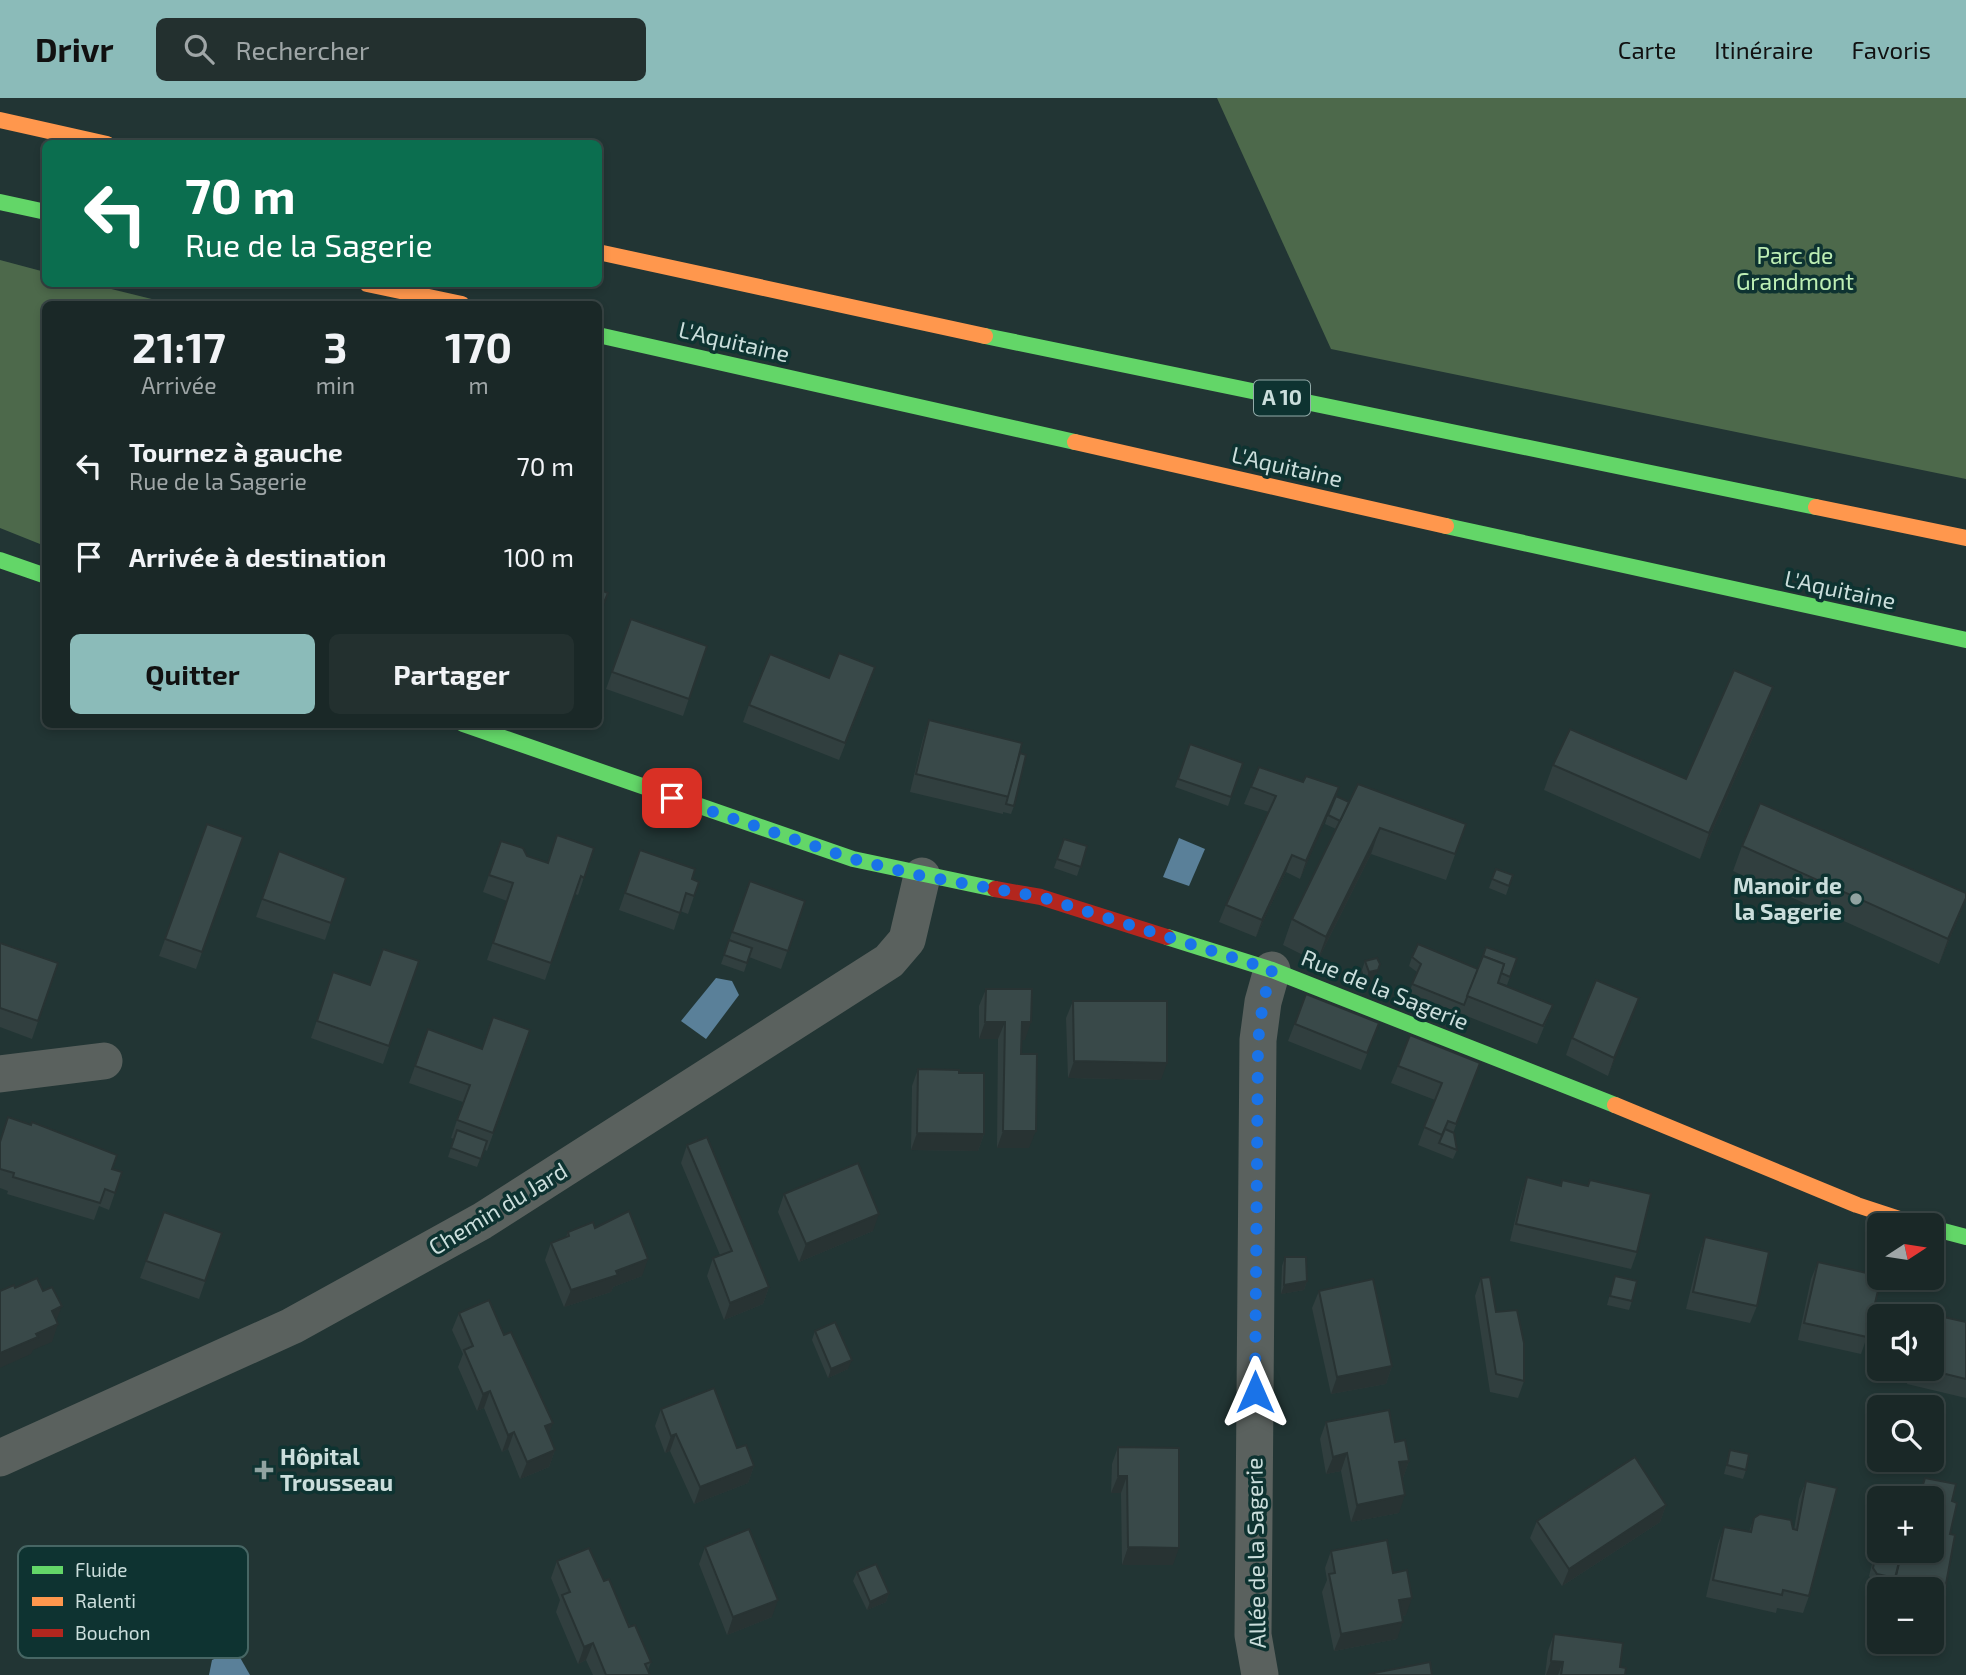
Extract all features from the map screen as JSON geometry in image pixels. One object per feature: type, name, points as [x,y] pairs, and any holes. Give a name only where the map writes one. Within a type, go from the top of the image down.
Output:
[{"type":"main road","points":[[0,120],[89,140]]},
{"type":"main road","points":[[0,202],[42,211]]},
{"type":"main road","name":"A 10","points":[[602,253],[1004,340],[1966,538]]},
{"type":"main road","points":[[381,287],[448,301]]},
{"type":"main road","name":"L'Aquitaine","points":[[602,336],[1461,530],[1966,640]]},
{"type":"main road","points":[[0,560],[42,575]]},
{"type":"main road","name":"Rue de la Sagerie","points":[[475,728],[853,859],[922,876],[1041,897],[1272,970],[1881,1213]]},
{"type":"main road","points":[[1944,1231],[1966,1237]]},
{"type":"street","name":"Chemin du Jard","points":[[0,1458],[292,1326],[493,1214],[889,961],[907,940],[922,876]]},
{"type":"street","name":"Allée de la Sagerie","points":[[1260,1675],[1253,1635],[1258,1041],[1263,1002],[1272,970]]},
{"type":"street","points":[[0,1073],[104,1061]]},
{"type":"green space","name":"Parc de Grandmont","points":[[1217,98],[1966,98],[1966,479],[1331,349]]},
{"type":"green space","points":[[0,260],[42,271],[42,287],[103,287],[160,301],[42,301],[42,545],[0,528]]},
{"type":"water","points":[[1179,838],[1205,849],[1189,886],[1163,877]]},
{"type":"water","points":[[716,978],[732,981],[739,995],[706,1039],[681,1021]]},
{"type":"water","points":[[240,1658],[250,1675],[209,1675],[212,1660]]},
{"type":"building","points":[[602,591],[608,593],[602,607]]},
{"type":"building","points":[[631,619],[707,646],[689,699],[612,672]]},
{"type":"building","points":[[839,653],[875,667],[845,743],[749,705],[770,654],[829,678]]},
{"type":"building","points":[[1734,670],[1773,687],[1709,833],[1553,765],[1570,729],[1686,779]]},
{"type":"building","points":[[929,720],[1022,743],[1009,797],[916,774]]},
{"type":"building","points":[[1190,744],[1243,763],[1231,797],[1178,779]]},
{"type":"building","points":[[1020,753],[1026,755],[1014,806],[1006,804]]},
{"type":"building","points":[[1259,767],[1303,782],[1306,776],[1339,787],[1306,861],[1292,855],[1262,920],[1226,905],[1276,796],[1251,787]]},
{"type":"building","points":[[1358,784],[1466,824],[1455,854],[1380,828],[1326,937],[1292,919]]},
{"type":"building","points":[[1336,796],[1349,802],[1340,821],[1328,815]]},
{"type":"building","points":[[1760,803],[1966,893],[1948,939],[1742,846]]},
{"type":"building","points":[[207,824],[243,837],[202,952],[165,939]]},
{"type":"building","points":[[557,835],[594,848],[584,878],[581,876],[551,963],[493,943],[513,883],[489,875],[501,841],[523,848],[527,856],[548,863]]},
{"type":"building","points":[[1064,839],[1087,846],[1081,867],[1057,859]]},
{"type":"building","points":[[640,850],[695,869],[692,879],[699,882],[694,896],[686,893],[680,913],[625,893]]},
{"type":"building","points":[[279,851],[346,878],[331,923],[262,899]]},
{"type":"building","points":[[1496,869],[1513,875],[1509,886],[1492,879]]},
{"type":"building","points":[[750,881],[805,901],[788,951],[732,932]]},
{"type":"building","points":[[729,940],[752,948],[747,963],[724,955]]},
{"type":"building","points":[[0,943],[58,963],[38,1021],[0,1008]]},
{"type":"building","points":[[1418,944],[1478,969],[1464,1005],[1412,984],[1421,964],[1412,957]]},
{"type":"building","points":[[1486,947],[1517,958],[1510,977],[1501,973],[1504,964],[1483,956]]},
{"type":"building","points":[[383,949],[419,961],[389,1046],[317,1021],[333,972],[370,985]]},
{"type":"building","points":[[1483,956],[1504,964],[1498,983],[1553,1005],[1543,1026],[1467,996]]},
{"type":"building","points":[[1377,958],[1380,964],[1378,970],[1369,972],[1365,961]]},
{"type":"building","points":[[1596,980],[1639,998],[1614,1058],[1572,1038]]},
{"type":"building","points":[[986,989],[1032,989],[1031,1022],[1022,1022],[1021,1054],[1037,1054],[1036,1131],[1003,1131],[1005,1022],[985,1022]]},
{"type":"building","points":[[1306,994],[1379,1023],[1367,1053],[1295,1024]]},
{"type":"building","points":[[1073,1001],[1167,1001],[1167,1063],[1074,1061]]},
{"type":"building","points":[[493,1017],[530,1030],[493,1133],[457,1120],[470,1085],[415,1066],[428,1029],[482,1049]]},
{"type":"building","points":[[1410,1035],[1480,1063],[1456,1124],[1448,1121],[1442,1135],[1424,1127],[1442,1083],[1398,1066]]},
{"type":"building","points":[[918,1069],[984,1073],[984,1134],[917,1133]]},
{"type":"building","points":[[8,1117],[31,1125],[32,1122],[117,1155],[112,1169],[122,1172],[115,1193],[105,1189],[100,1203],[13,1177],[14,1173],[0,1169],[0,1142]]},
{"type":"building","points":[[1445,1129],[1454,1133],[1457,1150],[1439,1143]]},
{"type":"building","points":[[457,1130],[487,1141],[481,1159],[451,1148]]},
{"type":"building","points":[[707,1137],[769,1287],[730,1303],[713,1258],[732,1251],[687,1145]]},
{"type":"building","points":[[858,1163],[879,1214],[806,1244],[784,1194]]},
{"type":"building","points":[[1527,1177],[1561,1186],[1562,1180],[1588,1186],[1590,1180],[1651,1194],[1637,1252],[1516,1224]]},
{"type":"building","points":[[629,1211],[648,1259],[616,1271],[618,1275],[571,1290],[551,1243],[569,1236],[568,1232],[593,1222],[595,1228]]},
{"type":"building","points":[[164,1212],[222,1233],[205,1281],[146,1261]]},
{"type":"building","points":[[1705,1237],[1769,1252],[1757,1306],[1693,1292]]},
{"type":"building","points":[[1285,1257],[1306,1257],[1307,1281],[1284,1285]]},
{"type":"building","points":[[1818,1262],[1867,1273],[1867,1290],[1878,1290],[1875,1304],[1867,1304],[1867,1337],[1804,1323]]},
{"type":"building","points":[[1615,1276],[1637,1281],[1632,1301],[1610,1296]]},
{"type":"building","points":[[1490,1277],[1496,1312],[1517,1310],[1524,1343],[1524,1381],[1496,1374],[1481,1278]]},
{"type":"building","points":[[37,1278],[43,1291],[52,1287],[62,1306],[52,1311],[58,1324],[36,1334],[38,1337],[0,1353],[0,1291],[14,1285],[15,1288]]},
{"type":"building","points":[[1373,1279],[1392,1366],[1337,1377],[1319,1291]]},
{"type":"building","points":[[489,1300],[504,1335],[511,1332],[553,1423],[545,1426],[555,1450],[527,1462],[514,1432],[508,1435],[490,1391],[483,1394],[464,1350],[473,1346],[459,1313]]},
{"type":"building","points":[[1944,1317],[1966,1322],[1966,1379],[1944,1374]]},
{"type":"building","points":[[835,1322],[852,1360],[831,1369],[815,1331]]},
{"type":"building","points":[[714,1388],[737,1448],[746,1445],[754,1466],[700,1487],[676,1434],[671,1436],[661,1409]]},
{"type":"building","points":[[1389,1410],[1395,1442],[1405,1440],[1409,1461],[1399,1462],[1405,1495],[1357,1505],[1347,1453],[1333,1457],[1326,1422]]},
{"type":"building","points":[[1118,1447],[1179,1448],[1179,1548],[1128,1547],[1127,1476],[1118,1476]]},
{"type":"building","points":[[1730,1450],[1749,1454],[1746,1470],[1727,1465]]},
{"type":"building","points":[[1635,1457],[1666,1505],[1569,1569],[1537,1521]]},
{"type":"building","points":[[1925,1478],[1956,1484],[1952,1501],[1957,1503],[1950,1534],[1955,1535],[1944,1595],[1944,1577],[1896,1577],[1899,1563],[1944,1563],[1944,1486],[1923,1486]]},
{"type":"building","points":[[1806,1481],[1837,1488],[1809,1596],[1783,1590],[1782,1595],[1713,1580],[1724,1527],[1751,1532],[1754,1518],[1760,1514],[1791,1520],[1793,1529],[1797,1530]]},
{"type":"building","points":[[749,1529],[778,1600],[733,1617],[705,1547]]},
{"type":"building","points":[[1387,1540],[1393,1573],[1407,1570],[1412,1598],[1399,1600],[1403,1622],[1341,1634],[1329,1574],[1335,1573],[1331,1551]]},
{"type":"building","points":[[589,1548],[604,1581],[609,1579],[629,1627],[635,1625],[651,1662],[645,1664],[650,1675],[606,1675],[593,1643],[584,1647],[562,1595],[570,1592],[557,1561]]},
{"type":"building","points":[[1874,1563],[1899,1563],[1895,1577],[1877,1574],[1873,1568]]},
{"type":"building","points":[[876,1564],[889,1593],[870,1602],[857,1572]]},
{"type":"building","points":[[1554,1634],[1623,1643],[1620,1667],[1626,1668],[1625,1675],[1561,1675],[1563,1662],[1551,1661]]},
{"type":"building","points":[[1430,1662],[1432,1675],[1369,1675],[1369,1674]]},
{"type":"traffic: fast","points":[[0,202],[42,211]]},
{"type":"traffic: fast","points":[[602,336],[1075,442]]},
{"type":"traffic: fast","points":[[985,336],[1816,507]]},
{"type":"traffic: fast","points":[[1446,526],[1966,640]]},
{"type":"traffic: fast","points":[[0,560],[42,575]]},
{"type":"traffic: fast","points":[[475,728],[853,859],[995,889]]},
{"type":"traffic: fast","points":[[1167,937],[1272,970],[1615,1105]]},
{"type":"traffic: fast","points":[[1944,1231],[1966,1237]]},
{"type":"traffic: slow","points":[[0,120],[89,140]]},
{"type":"traffic: slow","points":[[602,253],[985,336]]},
{"type":"traffic: slow","points":[[381,287],[448,301]]},
{"type":"traffic: slow","points":[[1075,442],[1446,526]]},
{"type":"traffic: slow","points":[[1816,507],[1966,538]]},
{"type":"traffic: slow","points":[[1615,1105],[1881,1213]]},
{"type":"traffic: jam","points":[[995,889],[1041,897],[1167,937]]},
{"type":"place","name":"Manoir de la Sagerie","points":[[1856,899]]},
{"type":"place","name":"Hôpital Trousseau","points":[[264,1470]]},
{"type":"route","points":[[672,798],[853,859],[922,876],[1041,897],[1272,970],[1263,1002],[1258,1041],[1255,1392]]}]
